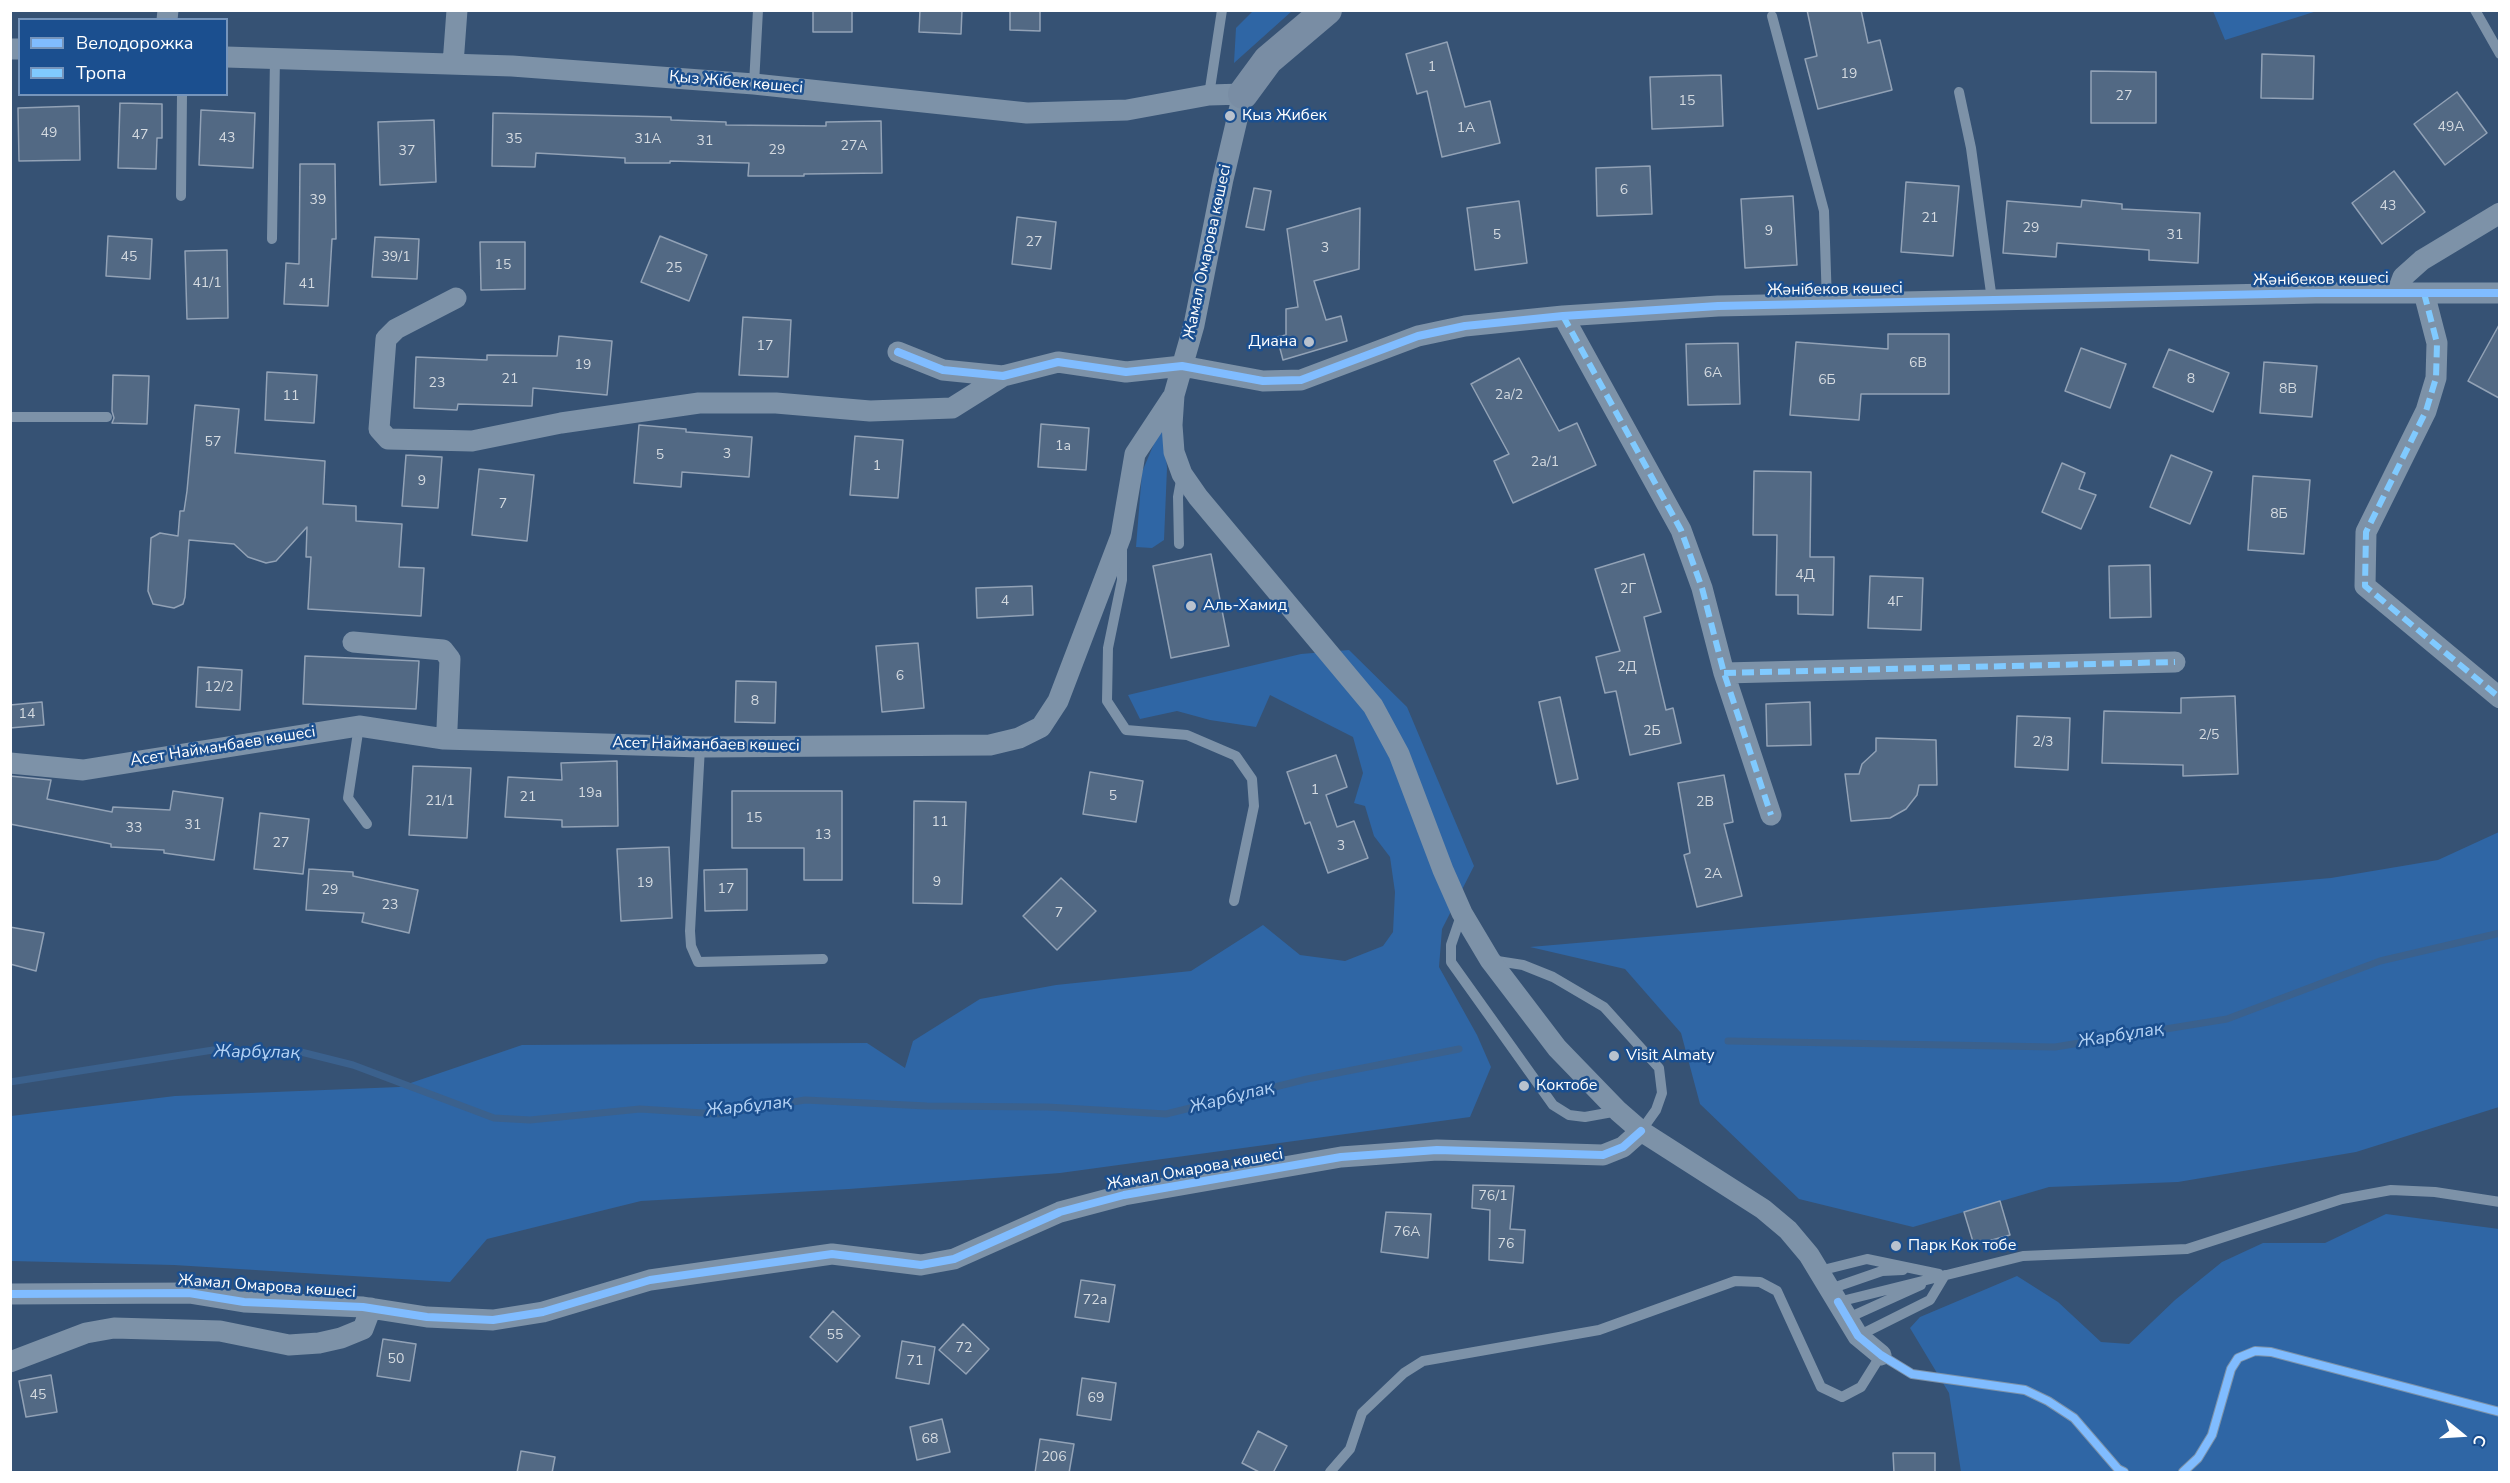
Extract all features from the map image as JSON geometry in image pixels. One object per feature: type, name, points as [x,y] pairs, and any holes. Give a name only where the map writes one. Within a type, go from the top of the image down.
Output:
[{"type":"street","points":[[453,64],[457,10]]},
{"type":"street","name":"Жамал Омарова көшесі","points":[[1327,10],[1268,60],[1243,94],[1223,179],[1194,325],[1174,395],[1172,425],[1174,452],[1182,474],[1198,497],[1373,706],[1400,754],[1443,870],[1462,913],[1490,960],[1557,1048],[1618,1111],[1641,1131],[1763,1209],[1788,1230],[1809,1255],[1838,1303],[1881,1355]]},
{"type":"street","name":"Қыз Жібек көшесі","points":[[228,57],[523,66],[754,84],[1027,113],[1127,110],[1209,95],[1243,94]]},
{"type":"street","name":"Жәнібеков көшесі","points":[[2397,293],[2403,277],[2422,260],[2499,213]]},
{"type":"street","points":[[2424,293],[2437,343],[2436,378],[2426,411],[2366,532],[2365,586],[2499,698]]},
{"type":"street","name":"Жәнібеков көшесі","points":[[1182,366],[1263,381],[1301,380],[1418,336],[1466,326],[1563,316],[1718,306],[2499,293]]},
{"type":"street","points":[[456,298],[396,329],[386,339],[379,429],[388,439],[471,441],[561,423],[699,403],[776,403],[870,411],[952,408],[1003,376],[1058,362],[1126,372],[1182,366]]},
{"type":"street","points":[[1563,316],[1681,530],[1702,588],[1724,673],[1771,815]]},
{"type":"street","points":[[898,352],[943,370],[1003,376]]},
{"type":"street","name":"Асет Найманбаев көшесі","points":[[10,763],[83,770],[359,726],[444,739],[700,747],[990,745],[1019,738],[1041,727],[1058,701],[1121,536],[1135,454],[1174,395]]},
{"type":"street","points":[[352,642],[443,650],[450,659],[447,728],[444,739]]},
{"type":"street","points":[[1724,673],[2175,662]]},
{"type":"street","name":"Жамал Омарова көшесі","points":[[10,1294],[189,1293],[244,1302],[372,1308],[428,1317],[493,1320],[543,1312],[650,1280],[832,1254],[921,1265],[954,1259],[1059,1212],[1124,1195],[1341,1157],[1437,1150],[1603,1155],[1623,1147],[1641,1131]]},
{"type":"street","points":[[10,1362],[86,1333],[114,1328],[220,1331],[289,1345],[320,1343],[363,1329],[372,1308]]},
{"type":"lane","points":[[754,84],[758,10]]},
{"type":"lane","points":[[1209,95],[1222,10]]},
{"type":"lane","points":[[2475,10],[2499,54]]},
{"type":"lane","points":[[1772,16],[1824,211],[1827,304]]},
{"type":"lane","points":[[272,239],[275,58]]},
{"type":"lane","points":[[1959,92],[1971,148],[1992,300]]},
{"type":"lane","points":[[181,196],[182,96]]},
{"type":"lane","points":[[10,417],[106,417]]},
{"type":"lane","points":[[1179,544],[1178,497],[1182,474]]},
{"type":"lane","points":[[1121,536],[1122,580],[1108,648],[1107,701],[1126,730],[1187,735],[1236,756],[1252,779],[1254,806],[1234,901]]},
{"type":"lane","points":[[359,726],[348,798],[367,824]]},
{"type":"lane","points":[[700,747],[690,931],[692,946],[698,962],[824,959]]},
{"type":"lane","points":[[1462,913],[1451,945],[1451,962],[1553,1106],[1569,1115],[1585,1117],[1618,1111]]},
{"type":"lane","points":[[1490,960],[1523,964],[1553,977],[1604,1008],[1659,1068],[1662,1093],[1656,1110],[1641,1131]]},
{"type":"lane","points":[[1838,1303],[2023,1256],[2187,1249],[2342,1199],[2391,1190],[2435,1192],[2499,1202]]},
{"type":"lane","points":[[1838,1303],[1867,1258],[1946,1275]]},
{"type":"lane","points":[[1838,1303],[1882,1271],[1918,1270]]},
{"type":"lane","points":[[1838,1303],[1930,1300],[1946,1275]]},
{"type":"lane","points":[[1838,1303],[1883,1289],[1946,1275]]},
{"type":"lane","points":[[1330,1473],[1350,1449],[1362,1413],[1404,1373],[1423,1361],[1599,1330],[1735,1281],[1760,1282],[1777,1291],[1821,1387],[1842,1397],[1861,1387],[1881,1355],[1912,1374],[1990,1383],[2025,1390],[2074,1418],[2124,1473]]},
{"type":"lane","points":[[2183,1473],[2198,1458],[2212,1435],[2231,1369],[2238,1358],[2255,1351],[2271,1352],[2499,1412]]},
{"type":"shaded area","points":[[1253,11],[1292,11],[1234,63],[1236,28]]},
{"type":"shaded area","points":[[2213,11],[2317,11],[2225,40]]},
{"type":"shaded area","points":[[1167,413],[1164,540],[1152,548],[1136,547],[1142,472]]},
{"type":"shaded area","points":[[1349,650],[1407,707],[1474,866],[1442,929],[1439,967],[1477,1035],[1491,1067],[1470,1117],[1060,1173],[849,1189],[641,1201],[487,1239],[450,1282],[174,1265],[11,1261],[11,1116],[175,1096],[399,1087],[522,1045],[867,1043],[905,1068],[913,1041],[980,999],[1056,985],[1191,971],[1263,925],[1300,955],[1345,961],[1383,946],[1393,932],[1395,892],[1390,857],[1374,836],[1365,806],[1354,803],[1363,773],[1353,737],[1270,695],[1256,727],[1210,720],[1177,711],[1140,719],[1128,695],[1301,654]]},
{"type":"shaded area","points":[[2499,832],[2499,1107],[2356,1152],[2178,1182],[2049,1187],[1913,1227],[1799,1199],[1700,1104],[1681,1033],[1625,969],[1530,947],[2331,878],[2438,860]]},
{"type":"shaded area","points":[[2386,1214],[2499,1229],[2499,1472],[1961,1472],[1949,1393],[1910,1328],[1920,1317],[2017,1276],[2058,1302],[2101,1342],[2129,1344],[2175,1300],[2222,1262],[2263,1243],[2325,1243]]},
{"type":"building","points":[[813,10],[852,10],[852,32],[813,32]]},
{"type":"building","points":[[920,10],[962,10],[961,34],[919,32]]},
{"type":"building","points":[[1010,10],[1040,10],[1040,31],[1010,30]]},
{"type":"building","points":[[1807,10],[1861,10],[1868,43],[1880,40],[1892,90],[1818,109],[1805,59],[1817,56]]},
{"type":"building","points":[[1447,42],[1465,107],[1490,101],[1500,143],[1442,157],[1427,91],[1417,94],[1406,54]]},
{"type":"building","points":[[2262,54],[2314,56],[2313,99],[2261,98]]},
{"type":"building","points":[[2091,71],[2156,72],[2156,123],[2091,123]]},
{"type":"building","points":[[1721,75],[1723,126],[1652,129],[1650,77]]},
{"type":"building","points":[[2457,92],[2487,133],[2445,165],[2414,124]]},
{"type":"building","points":[[120,103],[162,104],[162,138],[157,138],[156,169],[118,168]]},
{"type":"building","points":[[79,106],[80,160],[19,161],[18,108]]},
{"type":"building","points":[[201,110],[255,113],[253,168],[199,165]]},
{"type":"building","points":[[493,113],[671,117],[671,120],[726,122],[726,125],[826,126],[826,122],[881,121],[882,173],[748,176],[749,163],[670,161],[670,163],[625,163],[625,158],[536,153],[535,167],[492,166]]},
{"type":"building","points":[[434,120],[436,182],[380,185],[378,122]]},
{"type":"building","points":[[300,164],[335,164],[336,239],[332,239],[328,306],[284,304],[286,263],[299,264]]},
{"type":"building","points":[[1650,166],[1652,214],[1597,216],[1596,168]]},
{"type":"building","points":[[2394,171],[2425,212],[2382,244],[2352,203]]},
{"type":"building","points":[[1906,182],[1959,186],[1953,256],[1901,252]]},
{"type":"building","points":[[1254,188],[1271,191],[1264,230],[1246,227]]},
{"type":"building","points":[[1793,196],[1797,265],[1745,268],[1741,199]]},
{"type":"building","points":[[2082,200],[2122,204],[2122,209],[2200,213],[2198,263],[2149,260],[2149,250],[2057,243],[2056,257],[2003,253],[2007,201],[2081,207]]},
{"type":"building","points":[[1519,201],[1527,263],[1475,270],[1467,208]]},
{"type":"building","points":[[1360,208],[1359,269],[1314,281],[1326,320],[1341,316],[1347,341],[1283,360],[1277,337],[1286,335],[1286,309],[1298,307],[1287,229]]},
{"type":"building","points":[[1017,217],[1056,222],[1051,269],[1012,264]]},
{"type":"building","points":[[108,236],[152,239],[150,279],[106,276]]},
{"type":"building","points":[[660,236],[707,255],[689,301],[641,282]]},
{"type":"building","points":[[375,237],[419,239],[417,279],[372,277]]},
{"type":"building","points":[[480,242],[525,242],[525,289],[481,290]]},
{"type":"building","points":[[227,250],[228,318],[187,319],[185,251]]},
{"type":"building","points":[[743,317],[791,320],[788,377],[739,375]]},
{"type":"building","points":[[2499,325],[2499,398],[2468,381]]},
{"type":"building","points":[[1888,334],[1949,334],[1949,394],[1861,394],[1859,420],[1790,415],[1796,342],[1888,349]]},
{"type":"building","points":[[559,336],[612,341],[607,395],[533,388],[532,406],[458,404],[457,410],[414,408],[416,357],[487,360],[487,355],[557,356]]},
{"type":"building","points":[[1738,343],[1740,404],[1688,405],[1686,344]]},
{"type":"building","points":[[2081,348],[2126,364],[2110,408],[2065,391]]},
{"type":"building","points":[[2169,349],[2229,373],[2213,412],[2153,387]]},
{"type":"building","points":[[1519,358],[1559,431],[1577,423],[1596,465],[1513,503],[1494,461],[1509,454],[1471,384]]},
{"type":"building","points":[[2264,362],[2317,366],[2312,417],[2260,413]]},
{"type":"building","points":[[267,372],[317,375],[314,423],[265,420]]},
{"type":"building","points":[[113,375],[149,376],[147,424],[112,423],[114,418],[112,411]]},
{"type":"building","points":[[195,405],[239,409],[235,453],[325,461],[323,504],[356,506],[356,521],[402,524],[399,567],[424,568],[421,616],[308,609],[311,557],[306,557],[307,527],[276,561],[266,563],[248,557],[234,544],[189,540],[183,604],[174,608],[153,604],[148,591],[151,538],[160,533],[178,536],[180,511],[184,511],[187,491]]},
{"type":"building","points":[[1041,424],[1089,428],[1086,470],[1038,467]]},
{"type":"building","points":[[639,425],[686,429],[686,432],[752,437],[749,477],[682,472],[681,487],[634,483]]},
{"type":"building","points":[[855,436],[903,440],[898,498],[850,495]]},
{"type":"building","points":[[406,455],[442,457],[438,508],[402,506]]},
{"type":"building","points":[[2171,455],[2212,472],[2190,524],[2150,507]]},
{"type":"building","points":[[2062,463],[2085,473],[2079,489],[2096,495],[2081,529],[2042,512]]},
{"type":"building","points":[[479,469],[534,475],[527,541],[472,535]]},
{"type":"building","points":[[1754,471],[1811,472],[1810,557],[1834,557],[1833,615],[1798,614],[1798,595],[1776,595],[1777,535],[1753,535]]},
{"type":"building","points":[[2253,476],[2310,480],[2304,554],[2248,550]]},
{"type":"building","name":"Аль-Хамид","points":[[1211,554],[1229,646],[1171,658],[1153,566]]},
{"type":"building","points":[[1644,554],[1661,612],[1644,617],[1666,710],[1673,708],[1681,743],[1630,755],[1616,691],[1605,693],[1596,657],[1620,651],[1595,569]]},
{"type":"building","points":[[2150,565],[2151,617],[2110,618],[2109,566]]},
{"type":"building","points":[[1870,576],[1923,578],[1921,630],[1868,628]]},
{"type":"building","points":[[1032,586],[1033,615],[977,618],[976,588]]},
{"type":"building","points":[[918,643],[924,708],[882,712],[876,646]]},
{"type":"building","points":[[305,656],[419,661],[416,709],[303,704]]},
{"type":"building","points":[[198,667],[242,670],[240,710],[196,707]]},
{"type":"building","points":[[736,681],[776,682],[775,723],[735,722]]},
{"type":"building","points":[[2235,696],[2238,774],[2183,776],[2183,765],[2102,763],[2104,711],[2181,713],[2181,698]]},
{"type":"building","points":[[1560,697],[1578,779],[1557,784],[1539,702]]},
{"type":"building","points":[[42,702],[44,725],[10,728],[10,705]]},
{"type":"building","points":[[1810,702],[1811,745],[1767,746],[1766,704]]},
{"type":"building","points":[[2017,716],[2070,718],[2068,770],[2015,767]]},
{"type":"building","points":[[1876,738],[1936,740],[1937,785],[1919,785],[1917,795],[1906,809],[1890,818],[1851,821],[1845,774],[1859,774],[1862,764],[1876,751]]},
{"type":"building","points":[[1336,755],[1347,787],[1326,795],[1337,827],[1354,821],[1368,858],[1328,873],[1310,822],[1305,824],[1287,772]]},
{"type":"building","points":[[617,761],[618,826],[562,827],[562,820],[505,817],[508,777],[562,780],[561,763]]},
{"type":"building","points":[[413,766],[471,768],[467,838],[409,835]]},
{"type":"building","points":[[1090,772],[1143,781],[1136,822],[1083,814]]},
{"type":"building","points":[[1724,775],[1733,822],[1724,824],[1742,896],[1697,907],[1684,855],[1690,853],[1678,783]]},
{"type":"building","points":[[10,776],[51,780],[47,799],[112,812],[113,807],[170,810],[173,791],[223,798],[214,860],[164,853],[164,850],[111,847],[111,844],[10,824]]},
{"type":"building","points":[[732,791],[842,791],[842,880],[804,880],[804,848],[732,848]]},
{"type":"building","points":[[914,801],[966,802],[962,904],[913,903]]},
{"type":"building","points":[[260,813],[309,819],[303,874],[254,869]]},
{"type":"building","points":[[669,847],[672,918],[621,921],[617,849]]},
{"type":"building","points":[[309,869],[353,872],[353,876],[418,890],[409,933],[362,922],[364,913],[306,910]]},
{"type":"building","points":[[747,869],[747,910],[705,911],[704,870]]},
{"type":"building","points":[[1061,878],[1096,911],[1057,950],[1023,916]]},
{"type":"building","points":[[10,927],[44,933],[36,971],[10,964]]},
{"type":"building","points":[[1473,1185],[1514,1186],[1510,1229],[1525,1230],[1523,1263],[1489,1260],[1490,1210],[1472,1208]]},
{"type":"building","points":[[2000,1201],[2010,1235],[1974,1245],[1964,1212]]},
{"type":"building","points":[[1386,1212],[1431,1214],[1428,1258],[1381,1252]]},
{"type":"building","points":[[1081,1280],[1115,1285],[1109,1322],[1075,1317]]},
{"type":"building","points":[[833,1311],[860,1336],[837,1362],[810,1337]]},
{"type":"building","points":[[963,1324],[989,1349],[966,1374],[939,1350]]},
{"type":"building","points":[[383,1339],[416,1344],[410,1381],[377,1376]]},
{"type":"building","points":[[902,1341],[935,1347],[929,1384],[896,1378]]},
{"type":"building","points":[[51,1375],[57,1412],[26,1417],[19,1381]]},
{"type":"building","points":[[1082,1378],[1116,1383],[1111,1420],[1077,1415]]},
{"type":"building","points":[[942,1419],[950,1452],[917,1460],[910,1427]]},
{"type":"building","points":[[1258,1431],[1287,1446],[1273,1473],[1261,1473],[1242,1463]]},
{"type":"building","points":[[1040,1439],[1074,1444],[1069,1473],[1035,1473]]},
{"type":"building","points":[[521,1451],[555,1457],[552,1473],[517,1473]]},
{"type":"building","points":[[1893,1453],[1935,1453],[1935,1473],[1894,1473]]},
{"type":"waterway","name":"Жарбұлақ","points":[[1728,1041],[2055,1047],[2227,1019],[2380,961],[2500,933]]},
{"type":"waterway","name":"Жарбұлақ","points":[[10,1082],[213,1050],[301,1052],[353,1065],[494,1118],[530,1120],[640,1109],[719,1114],[805,1100],[927,1106],[1047,1107],[1166,1114],[1307,1079],[1459,1049]]},
{"type":"marked path","points":[[2424,293],[2437,343],[2436,378],[2426,411],[2366,532],[2365,586],[2500,698]]},
{"type":"marked path","points":[[1563,316],[1681,530],[1702,588],[1724,673],[1771,815]]},
{"type":"marked path","points":[[1724,673],[2175,662]]},
{"type":"cycle path","points":[[898,352],[943,370],[1003,376],[1058,362],[1126,372],[1182,366],[1263,381],[1301,380],[1418,336],[1465,326],[1563,316],[1718,306],[2316,293],[2500,293]]},
{"type":"cycle path","points":[[10,1294],[189,1293],[244,1302],[363,1307],[427,1317],[493,1320],[543,1312],[650,1280],[832,1254],[921,1265],[954,1259],[1060,1212],[1124,1195],[1341,1157],[1437,1150],[1603,1155],[1623,1147],[1641,1131]]},
{"type":"cycle path","points":[[1838,1302],[1858,1336],[1881,1355],[1912,1374],[2025,1390],[2048,1401],[2074,1418],[2118,1469],[2124,1472]]},
{"type":"cycle path","points":[[2183,1472],[2198,1458],[2212,1435],[2231,1369],[2238,1358],[2255,1351],[2271,1352],[2500,1412]]},
{"type":"place","name":"Кыз Жибек","points":[[1230,116]]},
{"type":"place","name":"Диана","points":[[1309,342]]},
{"type":"place","name":"Аль-Хамид","points":[[1191,606]]},
{"type":"place","name":"Visit Almaty","points":[[1614,1056]]},
{"type":"place","name":"Коктобе","points":[[1524,1086]]},
{"type":"place","name":"Парк Кок тобе","points":[[1896,1246]]}]
